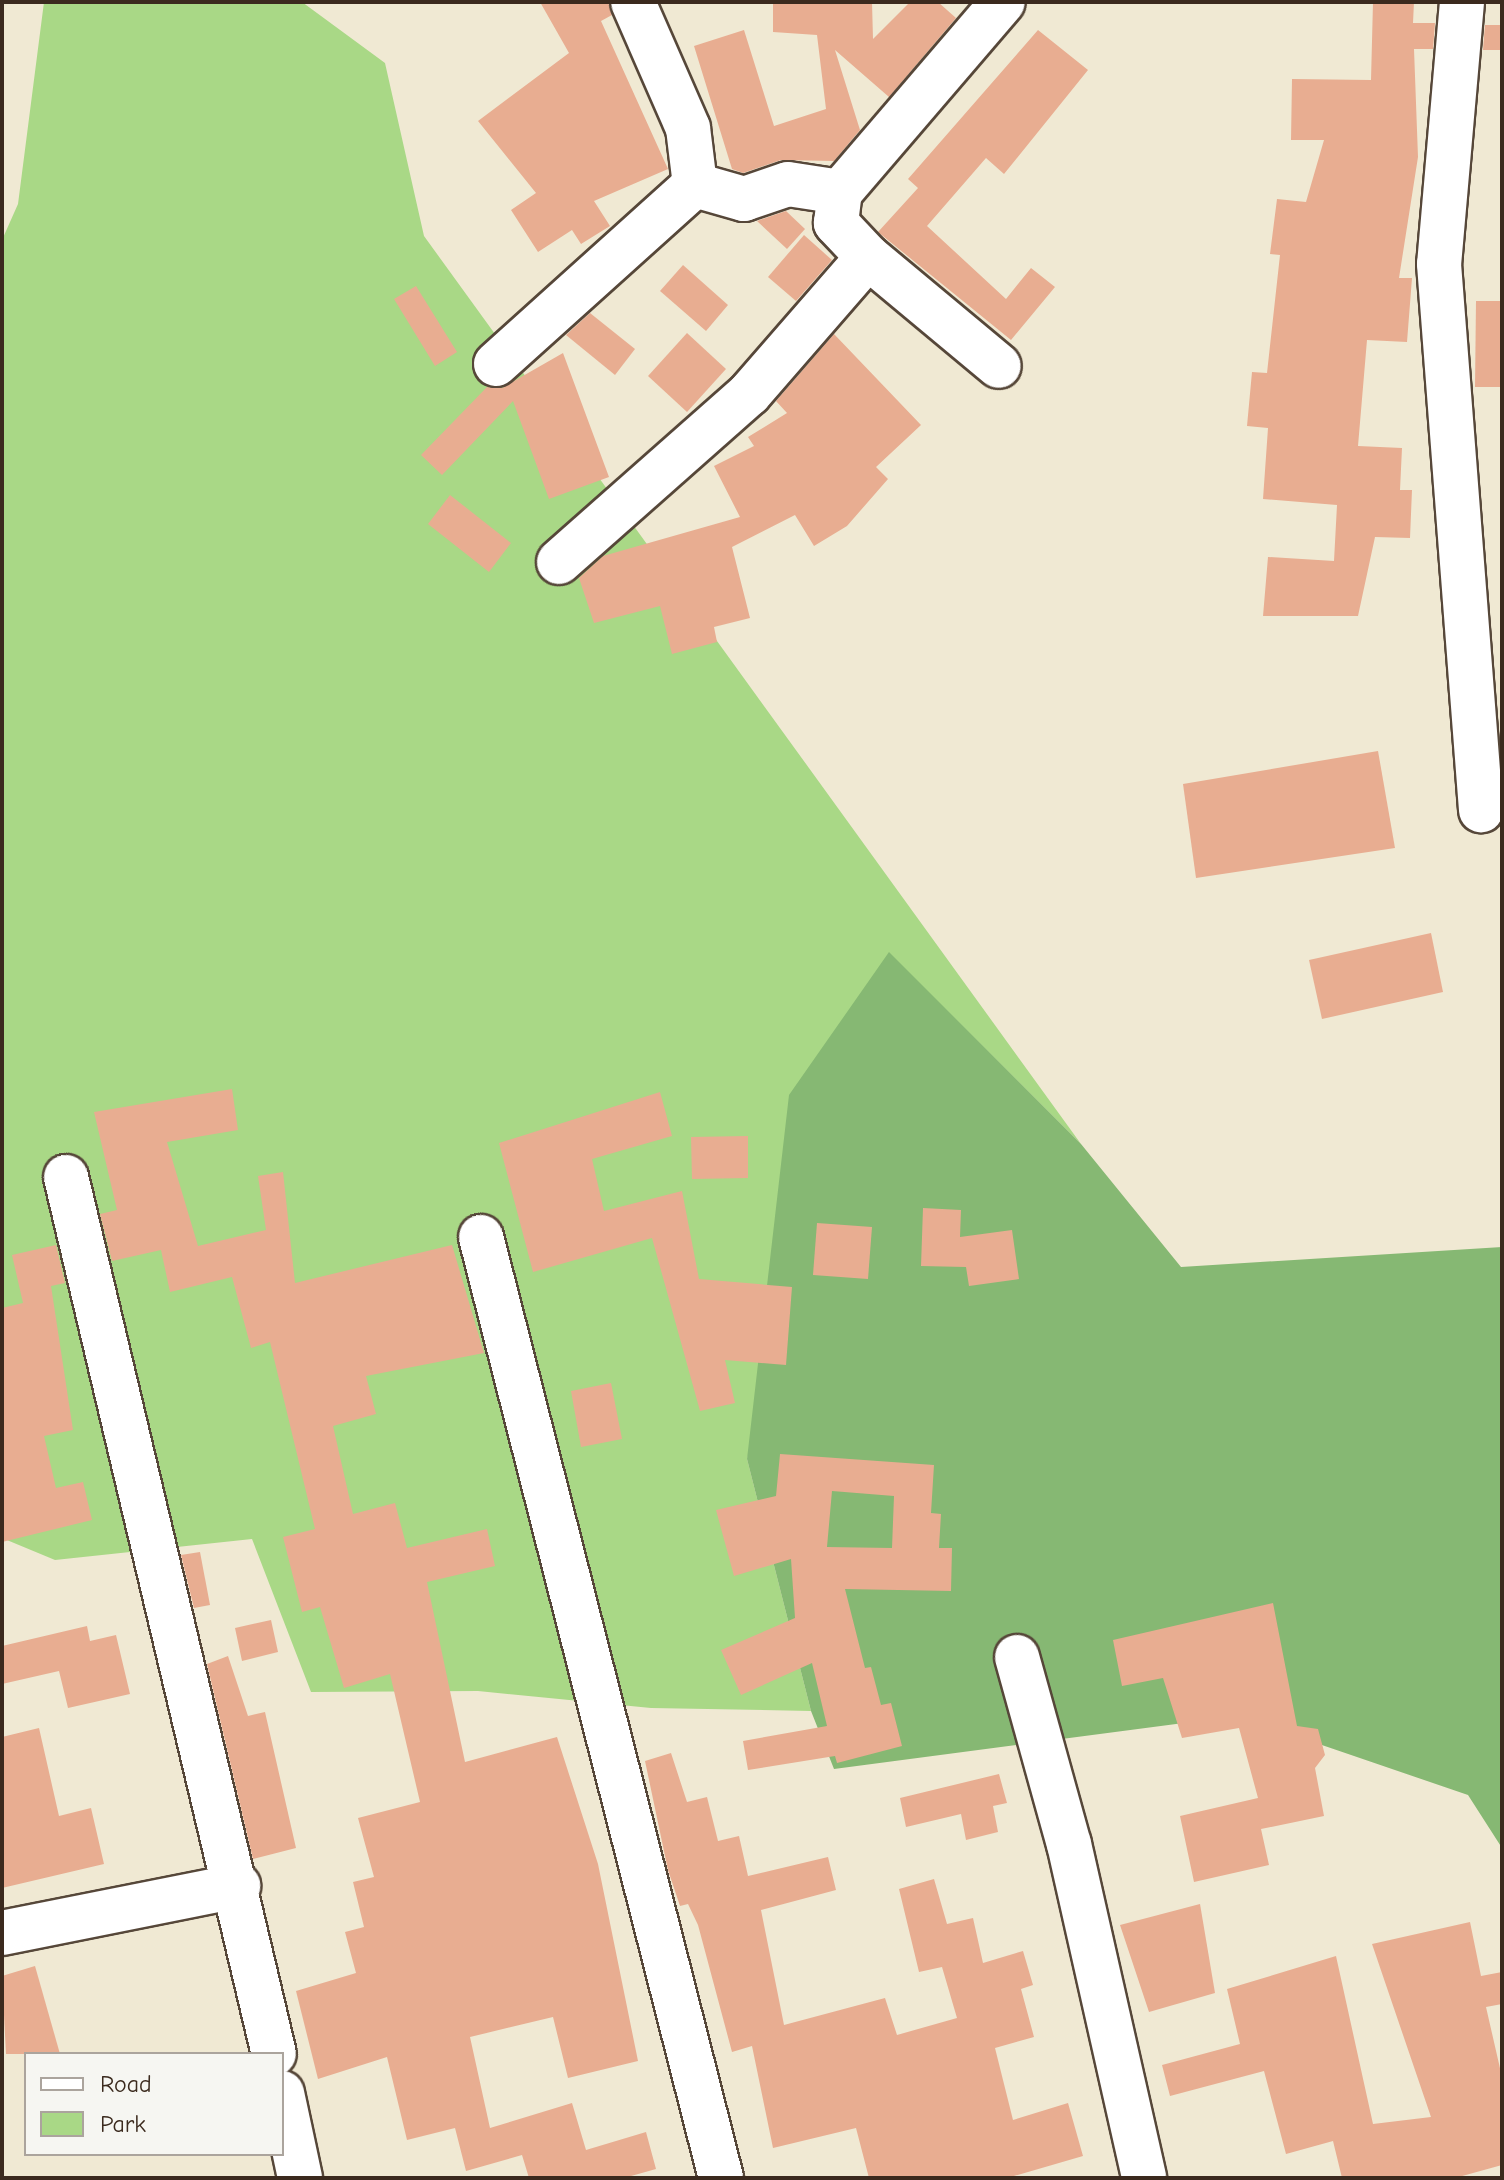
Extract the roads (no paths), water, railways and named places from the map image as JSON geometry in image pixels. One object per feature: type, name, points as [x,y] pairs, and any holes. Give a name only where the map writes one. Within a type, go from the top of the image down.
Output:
[{"type":"street","points":[[633,2],[688,128],[695,185]]},
{"type":"street","points":[[999,366],[868,257],[836,223],[840,192],[1003,2]]},
{"type":"street","points":[[1462,2],[1439,264],[1481,810]]},
{"type":"street","points":[[695,185],[744,199],[788,184],[840,192]]},
{"type":"street","points":[[496,364],[695,185]]},
{"type":"street","points":[[559,562],[749,394],[868,257]]},
{"type":"street","points":[[66,1177],[238,1886],[274,2052]]},
{"type":"street","points":[[481,1237],[721,2178]]},
{"type":"street","points":[[1017,1657],[1069,1844],[1144,2178]]},
{"type":"street","points":[[2,1933],[238,1886]]},
{"type":"street","points":[[284,2102],[300,2178]]}]
